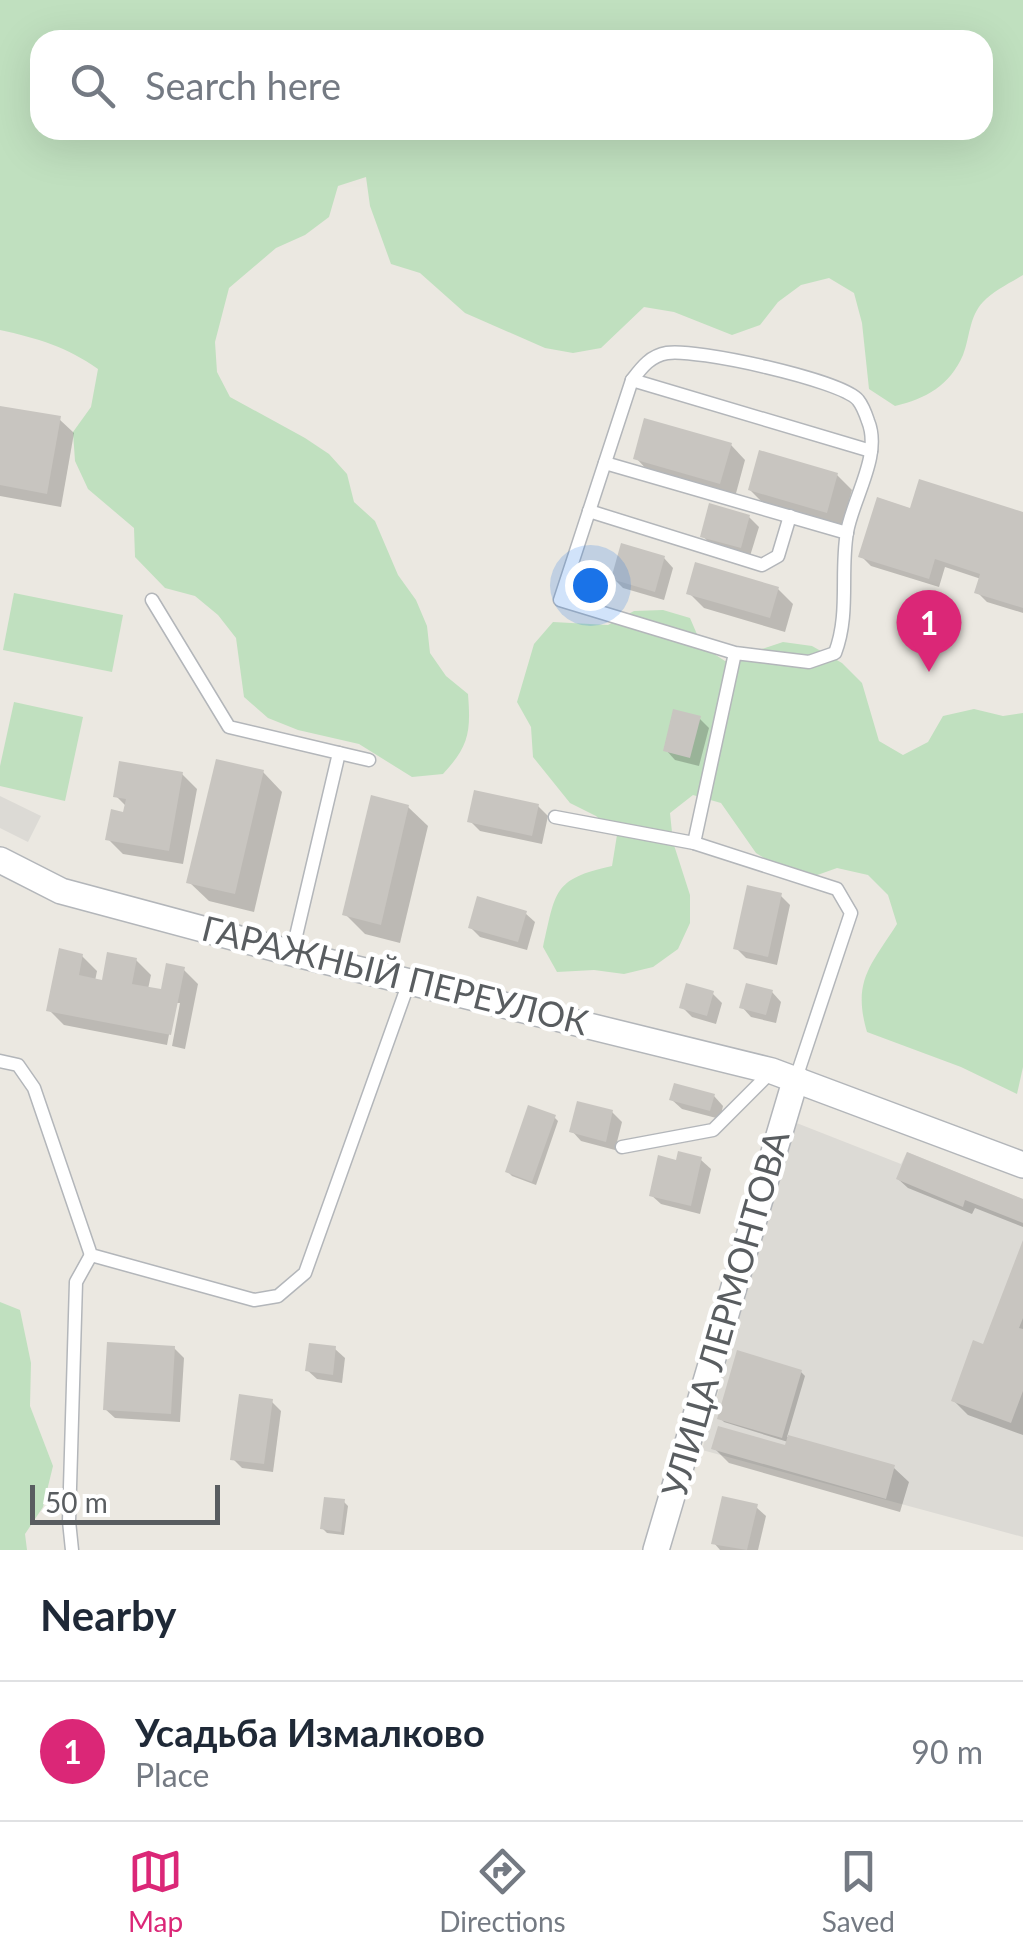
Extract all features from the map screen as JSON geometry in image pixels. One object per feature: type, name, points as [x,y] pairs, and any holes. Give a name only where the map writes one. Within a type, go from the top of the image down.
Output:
[{"type":"street","name":"ГАРАЖНЫЙ ПЕРЕУЛОК","points":[[0,860],[61,890],[292,953],[784,1074],[1023,1165]]},
{"type":"street","name":"УЛИЦА ЛЕРМОНТОВА","points":[[656,1550],[784,1074]]},
{"type":"lane","points":[[696,352],[833,384],[858,399],[871,426],[871,451],[847,533],[844,631],[835,653],[809,662],[735,653],[560,600],[632,380],[647,360],[665,353],[696,352]]},
{"type":"lane","points":[[632,380],[871,451]]},
{"type":"lane","points":[[605,463],[847,533]]},
{"type":"lane","points":[[589,512],[762,565],[778,556],[790,516]]},
{"type":"lane","points":[[152,600],[229,726],[369,760]]},
{"type":"lane","points":[[694,843],[735,653]]},
{"type":"lane","points":[[292,953],[340,753]]},
{"type":"lane","points":[[555,817],[694,843],[837,888],[851,913],[784,1074],[713,1130],[622,1147]]},
{"type":"lane","points":[[92,1255],[254,1300],[278,1296],[304,1273],[409,982]]},
{"type":"lane","points":[[0,1061],[18,1065],[34,1088],[92,1255],[76,1282],[69,1521],[72,1550]]},
{"type":"shaded area","points":[[0,796],[41,816],[28,842],[0,828]]},
{"type":"shaded area","points":[[794,1122],[901,1164],[907,1152],[1023,1199],[1023,1537],[702,1450]]},
{"type":"green space","points":[[0,0],[1023,0],[1023,275],[983,302],[975,314],[958,366],[936,389],[917,399],[895,406],[869,389],[862,323],[854,293],[829,278],[801,285],[778,302],[760,325],[732,335],[674,312],[644,307],[601,348],[573,353],[545,348],[465,313],[420,273],[391,264],[370,206],[366,177],[338,186],[329,217],[305,235],[276,248],[229,288],[215,342],[217,372],[230,397],[305,438],[329,454],[347,474],[354,502],[375,521],[398,575],[416,600],[427,626],[430,653],[446,676],[468,694],[466,738],[443,774],[412,777],[359,744],[298,730],[268,718],[244,697],[236,638],[218,615],[195,596],[165,588],[135,557],[134,528],[88,489],[75,461],[73,432],[91,407],[98,369],[75,355],[0,330]]},
{"type":"green space","points":[[14,593],[123,615],[112,672],[3,650]]},
{"type":"green space","points":[[663,610],[690,618],[702,646],[725,661],[783,642],[812,646],[842,663],[862,683],[879,741],[903,755],[928,742],[943,716],[974,709],[1003,716],[1023,713],[1023,1067],[1017,1094],[961,1067],[867,1032],[863,986],[872,963],[897,924],[888,895],[868,875],[837,868],[809,878],[782,869],[756,853],[721,803],[693,795],[670,813],[673,842],[690,895],[690,923],[678,949],[653,967],[624,974],[594,970],[557,972],[543,947],[555,901],[567,883],[578,876],[612,866],[617,835],[596,816],[570,803],[533,757],[531,727],[517,702],[534,644],[553,622],[608,625],[634,611]]},
{"type":"green space","points":[[14,702],[83,717],[65,801],[0,786],[0,766]]},
{"type":"green space","points":[[0,1302],[20,1310],[31,1363],[30,1406],[53,1466],[43,1507],[25,1534],[27,1550],[0,1550]]},
{"type":"building","points":[[0,406],[61,416],[47,494],[0,485]]},
{"type":"building","points":[[644,418],[732,443],[720,484],[633,459]]},
{"type":"building","points":[[759,450],[838,473],[827,513],[748,490]]},
{"type":"building","points":[[919,479],[1023,512],[1023,608],[974,593],[980,574],[935,559],[929,579],[858,557],[877,497],[910,508]]},
{"type":"building","points":[[709,503],[750,515],[741,548],[700,537]]},
{"type":"building","points":[[621,543],[665,556],[655,592],[611,579]]},
{"type":"building","points":[[695,562],[779,587],[770,618],[686,594]]},
{"type":"building","points":[[673,709],[701,716],[690,758],[663,751]]},
{"type":"building","points":[[216,759],[264,770],[235,894],[186,883]]},
{"type":"building","points":[[119,761],[183,772],[169,851],[105,840],[111,809],[123,812],[126,799],[113,797]]},
{"type":"building","points":[[474,790],[539,804],[532,836],[467,822]]},
{"type":"building","points":[[371,795],[409,805],[381,925],[342,915]]},
{"type":"building","points":[[747,885],[782,893],[768,957],[733,949]]},
{"type":"building","points":[[477,896],[527,911],[518,942],[468,928]]},
{"type":"building","points":[[59,948],[83,954],[79,975],[102,980],[107,952],[137,958],[132,984],[161,989],[166,963],[185,967],[171,1035],[46,1011]]},
{"type":"building","points":[[686,983],[714,991],[707,1016],[679,1008]]},
{"type":"building","points":[[746,983],[773,990],[766,1015],[739,1008]]},
{"type":"building","points":[[674,1083],[715,1094],[710,1111],[669,1100]]},
{"type":"building","points":[[577,1101],[613,1110],[606,1142],[569,1132]]},
{"type":"building","points":[[528,1105],[556,1115],[532,1182],[505,1172]]},
{"type":"building","points":[[678,1151],[702,1157],[691,1206],[649,1196],[658,1155],[676,1160]]},
{"type":"building","points":[[907,1152],[1023,1199],[1023,1223],[965,1200],[963,1207],[896,1179]]},
{"type":"building","points":[[1023,1240],[1023,1318],[1019,1328],[1023,1329],[1023,1391],[1011,1423],[951,1401],[973,1340],[983,1344]]},
{"type":"building","points":[[107,1342],[175,1346],[171,1414],[103,1410]]},
{"type":"building","points":[[309,1343],[336,1346],[333,1375],[305,1371]]},
{"type":"building","points":[[737,1350],[802,1370],[782,1438],[717,1419]]},
{"type":"building","points":[[239,1394],[273,1399],[264,1464],[230,1460]]},
{"type":"building","points":[[718,1426],[785,1445],[788,1435],[895,1465],[886,1499],[711,1449]]},
{"type":"building","points":[[722,1496],[758,1504],[747,1550],[711,1544]]},
{"type":"building","points":[[324,1497],[345,1499],[341,1532],[320,1529]]},
{"type":"place","name":"Усадьба Измалково","points":[[929,672]]}]
